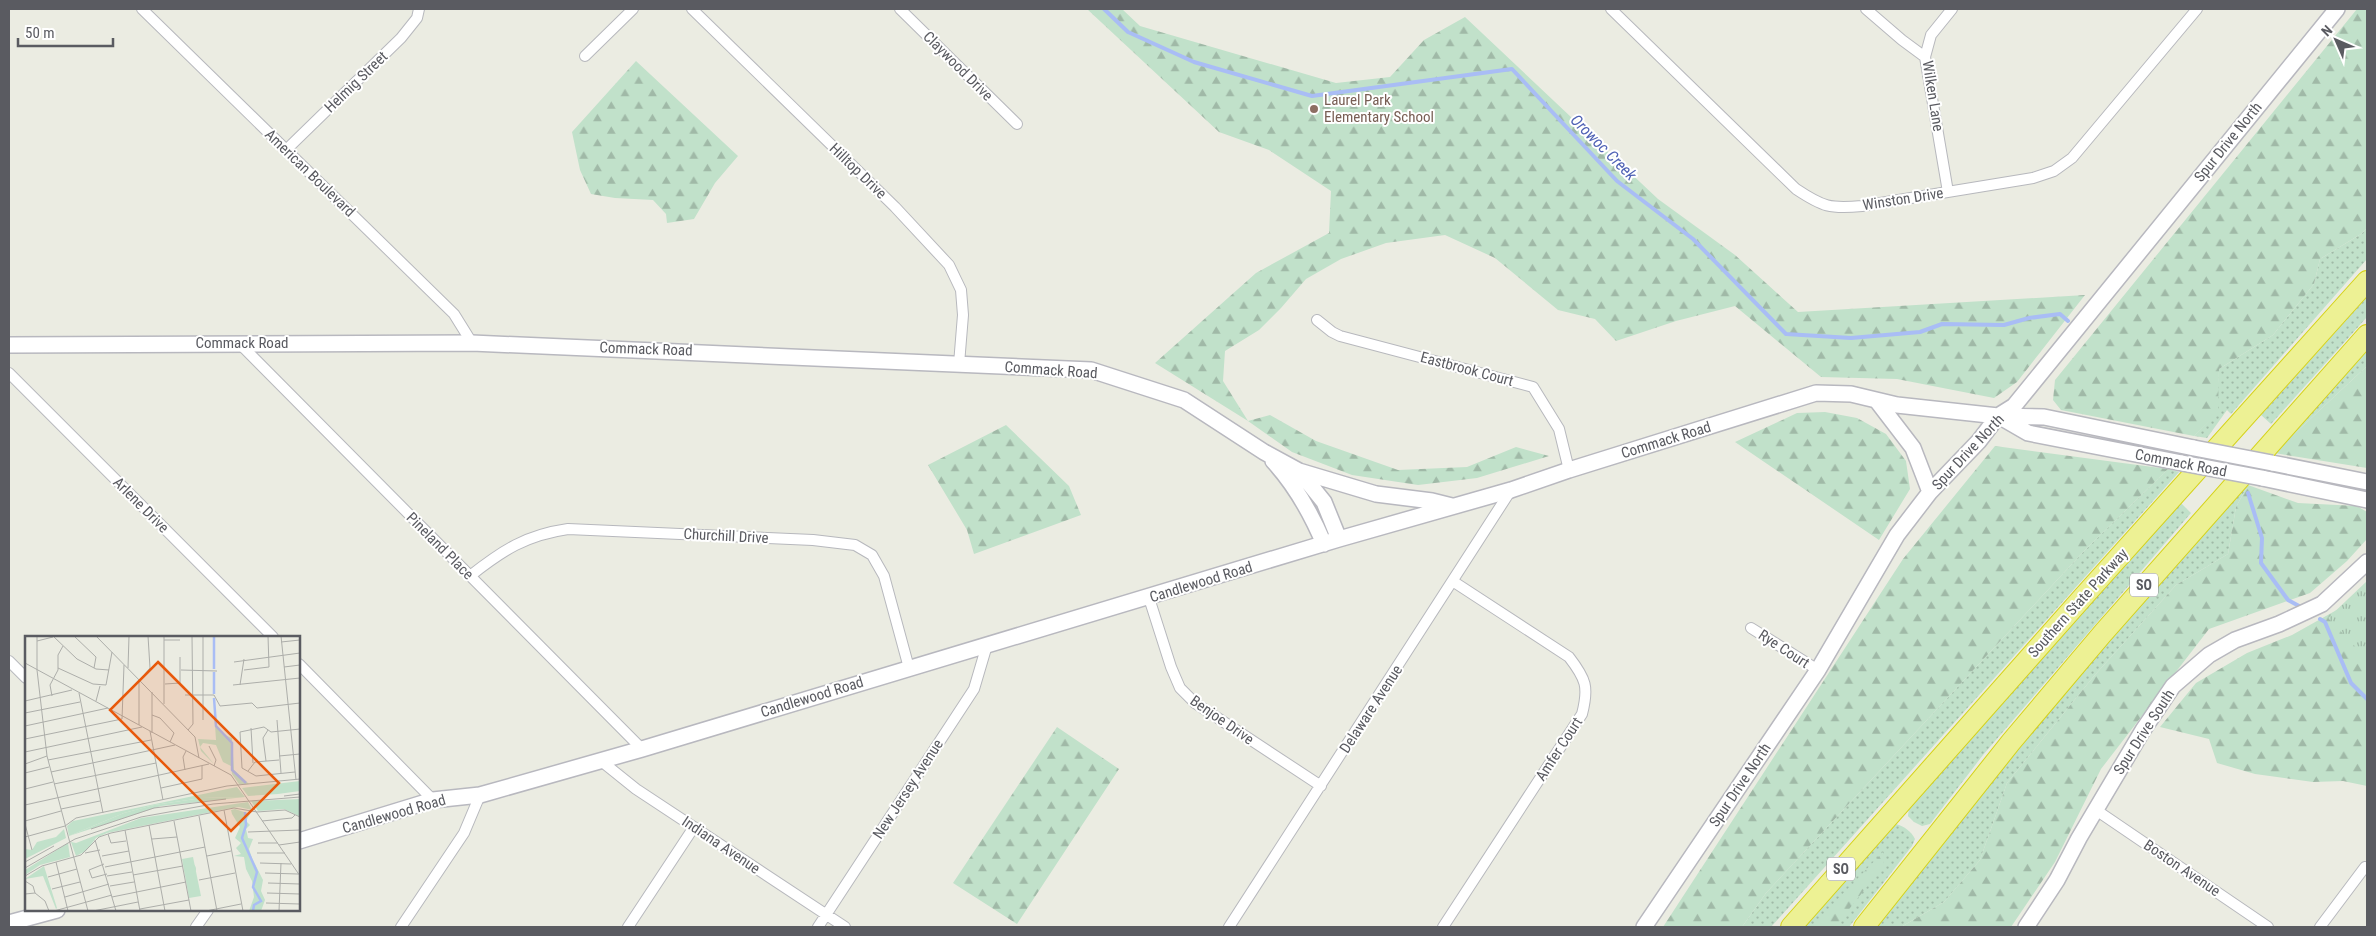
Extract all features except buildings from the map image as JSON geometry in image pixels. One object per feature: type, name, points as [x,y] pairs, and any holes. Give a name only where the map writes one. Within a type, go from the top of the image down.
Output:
[{"type":"highway","name":"Southern State Parkway","points":[[1791,927],[2367,281]]},
{"type":"highway","name":"SO","points":[[1864,927],[2005,749],[2102,632],[2367,335]]},
{"type":"street","name":"American Boulevard","points":[[142,9],[454,314],[472,343]]},
{"type":"street","name":"Helmig Street","points":[[286,150],[401,38],[417,18],[419,9]]},
{"type":"street","points":[[585,56],[633,9]]},
{"type":"street","name":"Hilltop Drive","points":[[692,9],[895,207],[949,265],[961,290],[963,314],[959,364]]},
{"type":"street","name":"Claywood Drive","points":[[900,9],[1017,124]]},
{"type":"street","name":"Winston Drive","points":[[1611,9],[1796,190],[1817,204],[1836,208],[1862,206],[2032,178],[2054,171],[2072,158],[2196,9]]},
{"type":"street","points":[[1866,9],[1902,40],[1926,57]]},
{"type":"street","name":"Wilken Lane","points":[[1948,192],[1926,57],[1931,35],[1952,9]]},
{"type":"street","name":"Spur Drive North","points":[[1644,927],[1818,670],[1897,535],[1930,492],[1979,440],[1998,416],[2014,406],[2336,9]]},
{"type":"street","name":"Eastbrook Court","points":[[1317,320],[1340,336],[1533,387],[1559,429],[1569,470]]},
{"type":"street","name":"Commack Road","points":[[9,345],[238,342],[472,343],[1092,370],[1184,400],[1264,452],[1299,471],[1324,502],[1339,539]]},
{"type":"street","name":"Pineland Place","points":[[238,342],[642,749]]},
{"type":"street","name":"Arlene Drive","points":[[9,373],[272,636]]},
{"type":"street","name":"Commack Road","points":[[1264,452],[1288,477],[1309,509],[1324,544],[1511,490],[1816,393],[1851,394],[1877,401],[1998,416],[2044,417],[2367,482]]},
{"type":"street","points":[[1877,401],[1913,448],[1930,492]]},
{"type":"street","name":"Commack Road","points":[[1998,416],[2028,433],[2367,500]]},
{"type":"street","points":[[1299,471],[1376,494],[1432,501],[1453,507]]},
{"type":"street","name":"Delaware Avenue","points":[[1229,927],[1454,582],[1511,490]]},
{"type":"street","name":"Churchill Drive","points":[[470,576],[497,554],[520,541],[543,533],[568,529],[813,540],[855,545],[872,555],[884,576],[909,668]]},
{"type":"street","name":"Candlewood Road","points":[[300,841],[433,800],[480,795],[642,749],[1324,544]]},
{"type":"street","name":"Spur Drive South","points":[[2026,927],[2057,880],[2143,730],[2174,686],[2209,655],[2234,640],[2279,624],[2322,604],[2367,562]]},
{"type":"street","name":"Amfer Court","points":[[1443,927],[1582,714],[1587,694],[1583,674],[1569,657],[1454,582]]},
{"type":"street","name":"Benjoe Drive","points":[[1149,598],[1170,666],[1180,688],[1195,703],[1321,786]]},
{"type":"street","name":"Rye Court","points":[[1751,628],[1818,670]]},
{"type":"street","name":"New Jersey Avenue","points":[[818,927],[974,689],[987,646]]},
{"type":"street","points":[[9,661],[25,677]]},
{"type":"street","points":[[300,665],[433,800]]},
{"type":"street","name":"Indiana Avenue","points":[[600,760],[636,789],[845,927]]},
{"type":"street","points":[[401,927],[464,833],[480,795]]},
{"type":"street","name":"Boston Avenue","points":[[2096,810],[2268,927]]},
{"type":"street","points":[[628,927],[694,827]]},
{"type":"street","points":[[2320,927],[2365,867]]},
{"type":"street","points":[[9,923],[53,911]]},
{"type":"street","points":[[196,927],[207,911]]},
{"type":"green space","points":[[1087,9],[1122,9],[1140,26],[1336,83],[1390,77],[1424,40],[1465,17],[1658,199],[1735,255],[1798,312],[2085,295],[2017,382],[1994,398],[1897,379],[1821,377],[1735,306],[1676,321],[1616,341],[1595,319],[1558,310],[1495,258],[1445,235],[1386,243],[1341,259],[1306,279],[1259,330],[1225,351],[1223,381],[1248,421],[1155,363],[1256,273],[1329,233],[1331,191],[1269,150],[1219,132]]},
{"type":"green space","points":[[2357,9],[2367,9],[2367,228],[2361,234],[2320,259],[2314,284],[2273,335],[2219,369],[2218,413],[2194,436],[2061,410],[2053,400],[2055,380]]},
{"type":"green space","points":[[636,61],[738,156],[715,183],[694,219],[667,223],[666,214],[653,200],[615,198],[591,194],[580,170],[572,132]]},
{"type":"green space","points":[[2367,228],[2367,259],[2231,414],[2227,410],[2207,438],[2194,436],[2216,414],[2219,369],[2273,335],[2314,284],[2320,259],[2361,234]]},
{"type":"green space","points":[[2367,297],[2367,317],[2271,424],[2261,415]]},
{"type":"green space","points":[[2367,350],[2367,366],[2274,453]]},
{"type":"green space","points":[[2367,366],[2367,468],[2274,453]]},
{"type":"green space","points":[[1825,412],[1857,418],[1886,434],[1906,461],[1910,489],[1879,540],[1735,442],[1797,413]]},
{"type":"green space","points":[[1270,415],[1316,441],[1398,470],[1467,467],[1516,447],[1549,456],[1477,478],[1418,485],[1352,475],[1292,452],[1248,421]]},
{"type":"green space","points":[[1006,425],[1069,486],[1081,515],[974,554],[967,530],[928,465]]},
{"type":"green space","points":[[1995,446],[2168,469],[2084,551],[1766,893],[1742,927],[1663,927],[1903,559]]},
{"type":"green space","points":[[2168,469],[2179,472],[1771,927],[1742,927],[1766,893],[2084,551]]},
{"type":"green space","points":[[2248,485],[2236,507],[2228,554],[2176,585],[2094,676],[2007,783],[1980,860],[1944,902],[1901,927],[1877,927],[1941,844],[2086,667]]},
{"type":"green space","points":[[2248,485],[2298,503],[2357,506],[2367,512],[2367,539],[2347,561],[2310,593],[2209,629],[2101,769],[2055,862],[2011,927],[1901,927],[1944,902],[1980,860],[2007,783],[2094,676],[2176,585],[2228,554],[2236,507]]},
{"type":"green space","points":[[2181,503],[2191,513],[1983,755],[1930,824],[1922,826],[1914,822],[1908,816],[1909,807]]},
{"type":"green space","points":[[2367,581],[2367,659],[2328,618]]},
{"type":"green space","points":[[2367,593],[2367,786],[2343,781],[2313,782],[2255,774],[2217,763],[2209,739],[2160,727],[2196,683],[2247,653],[2292,635]]},
{"type":"green space","points":[[1057,727],[1119,769],[1017,924],[953,883]]},
{"type":"green space","points":[[1896,824],[1912,834],[1915,839],[1912,846],[1849,927],[1804,927],[1889,829]]},
{"type":"green space","points":[[1883,852],[1884,865],[1835,927],[1814,927],[1834,903]]},
{"type":"waterway","name":"Orowoc Creek","points":[[1104,9],[1128,32],[1194,62],[1312,96],[1512,69],[1617,181],[1693,239],[1786,334],[1851,338],[1920,332],[1942,324],[2004,325],[2029,318],[2060,314],[2068,321]]},
{"type":"waterway","name":"Orowoc Creek","points":[[2248,493],[2262,538],[2261,563],[2288,600],[2299,606]]},
{"type":"waterway","name":"Orowoc Creek","points":[[2320,619],[2325,622],[2351,683],[2367,699]]},
{"type":"place","name":"Laurel Park Elementary School","points":[[1314,109]]}]
